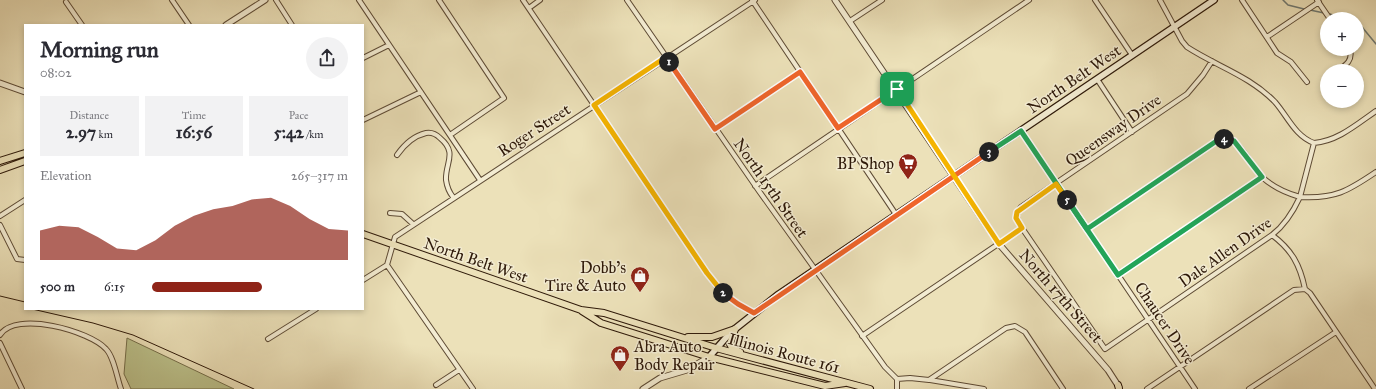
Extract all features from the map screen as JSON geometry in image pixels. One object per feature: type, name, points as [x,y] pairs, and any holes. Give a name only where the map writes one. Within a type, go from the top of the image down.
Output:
[{"type":"main road","name":"North Belt West","points":[[581,310],[601,323],[709,357],[735,329],[754,313],[815,270],[897,216],[1214,0]]},
{"type":"main road","points":[[0,161],[24,153]]},
{"type":"main road","points":[[0,170],[24,161]]},
{"type":"main road","name":"North Belt West","points":[[364,234],[581,310],[604,313],[716,348]]},
{"type":"main road","points":[[681,337],[712,337],[735,329]]},
{"type":"main road","points":[[735,329],[731,341],[732,348],[748,357]]},
{"type":"main road","name":"Illinois Route 161","points":[[716,348],[831,377],[845,383],[870,389]]},
{"type":"main road","name":"Illinois Route 161","points":[[709,357],[824,386],[845,383]]},
{"type":"street","points":[[172,0],[188,24]]},
{"type":"street","points":[[227,24],[255,2],[265,0]]},
{"type":"street","points":[[276,0],[291,24]]},
{"type":"street","points":[[359,0],[480,180]]},
{"type":"street","points":[[439,0],[504,98],[450,135]]},
{"type":"street","points":[[523,0],[719,290],[738,304],[754,313]]},
{"type":"street","points":[[529,8],[540,0]]},
{"type":"street","name":"North 15th Street","points":[[627,0],[755,186],[862,336],[885,367],[897,380]]},
{"type":"street","points":[[753,0],[897,216]]},
{"type":"street","name":"Roger Street","points":[[392,244],[400,232],[753,0]]},
{"type":"street","name":"North 17th Street","points":[[835,0],[897,89],[999,244],[1108,370],[1119,388]]},
{"type":"street","points":[[850,21],[882,0]]},
{"type":"street","points":[[755,186],[838,128],[1029,0]]},
{"type":"street","points":[[1095,0],[1132,55]]},
{"type":"street","points":[[1160,0],[1174,27],[1187,47],[1238,74],[1262,91],[1275,103],[1305,140],[1314,143],[1325,142],[1336,138],[1376,111]]},
{"type":"street","points":[[1242,0],[1277,53],[1291,62],[1307,82]]},
{"type":"street","points":[[1267,38],[1318,1],[1325,12]]},
{"type":"street","points":[[66,2],[81,24]]},
{"type":"street","points":[[364,58],[389,46]]},
{"type":"street","name":"Queensway Drive","points":[[1022,228],[1016,218],[1017,212],[1187,94],[1203,75],[1212,61]]},
{"type":"street","points":[[715,129],[800,72]]},
{"type":"street","points":[[1097,79],[1132,132]]},
{"type":"street","points":[[0,83],[24,92]]},
{"type":"street","points":[[364,120],[421,92]]},
{"type":"street","name":"Chaucer Drive","points":[[1021,131],[1195,389]]},
{"type":"street","points":[[397,155],[405,144],[423,134],[430,133],[439,137],[449,151],[450,156],[446,180],[453,197]]},
{"type":"street","points":[[1087,229],[1218,140],[1226,138],[1234,141],[1262,177],[1282,192],[1300,198],[1320,198],[1339,194],[1376,172]]},
{"type":"street","name":"Dale Allen Drive","points":[[1022,228],[1105,349],[1272,235],[1280,228],[1294,210],[1300,198],[1314,143]]},
{"type":"street","points":[[1118,275],[1262,177]]},
{"type":"street","points":[[0,216],[24,201]]},
{"type":"street","points":[[390,213],[402,214],[413,224]]},
{"type":"street","points":[[0,225],[17,259],[24,260]]},
{"type":"street","points":[[862,336],[1022,228]]},
{"type":"street","points":[[1272,235],[1293,255],[1301,271],[1305,289],[1310,293],[1375,389]]},
{"type":"street","points":[[364,279],[387,265],[392,244]]},
{"type":"street","points":[[387,265],[473,389]]},
{"type":"street","points":[[1147,389],[1294,290],[1305,289]]},
{"type":"street","points":[[268,338],[314,310]]},
{"type":"street","points":[[0,335],[10,327],[31,323],[87,335],[104,347],[111,356],[121,389]]},
{"type":"street","points":[[929,380],[1006,328],[1015,326],[1024,332],[1063,389]]},
{"type":"street","points":[[1249,389],[1336,332]]},
{"type":"street","points":[[0,344],[22,389]]},
{"type":"street","points":[[643,389],[660,378],[687,370],[709,357]]},
{"type":"street","points":[[436,385],[459,370]]},
{"type":"street","points":[[897,389],[897,380],[910,378],[984,389]]},
{"type":"green space","points":[[127,338],[234,389],[131,389],[124,374]]},
{"type":"waterway","points":[[1283,0],[1288,5],[1304,9]]},
{"type":"waterway","points":[[1310,10],[1320,12]]},
{"type":"waterway","points":[[1364,29],[1376,44]]},
{"type":"tram line","points":[[0,296],[24,302]]},
{"type":"tram line","points":[[36,310],[93,323],[133,335],[254,389]]},
{"type":"place","name":"BP Shop","points":[[908,180]]},
{"type":"place","name":"Dobb's Tire & Auto","points":[[640,293]]},
{"type":"place","name":"Abra Auto Body Repair","points":[[620,372]]},
{"type":"route","points":[[897,89],[838,128],[800,72],[715,129],[666,57],[594,105],[719,290],[738,304],[754,313],[792,285],[860,241],[954,176],[1021,131],[1087,229],[1218,140],[1226,138],[1234,141],[1262,177],[1118,275],[1056,184],[1021,207],[1017,212],[1016,218],[1022,228],[999,244],[954,176],[897,89]]}]
